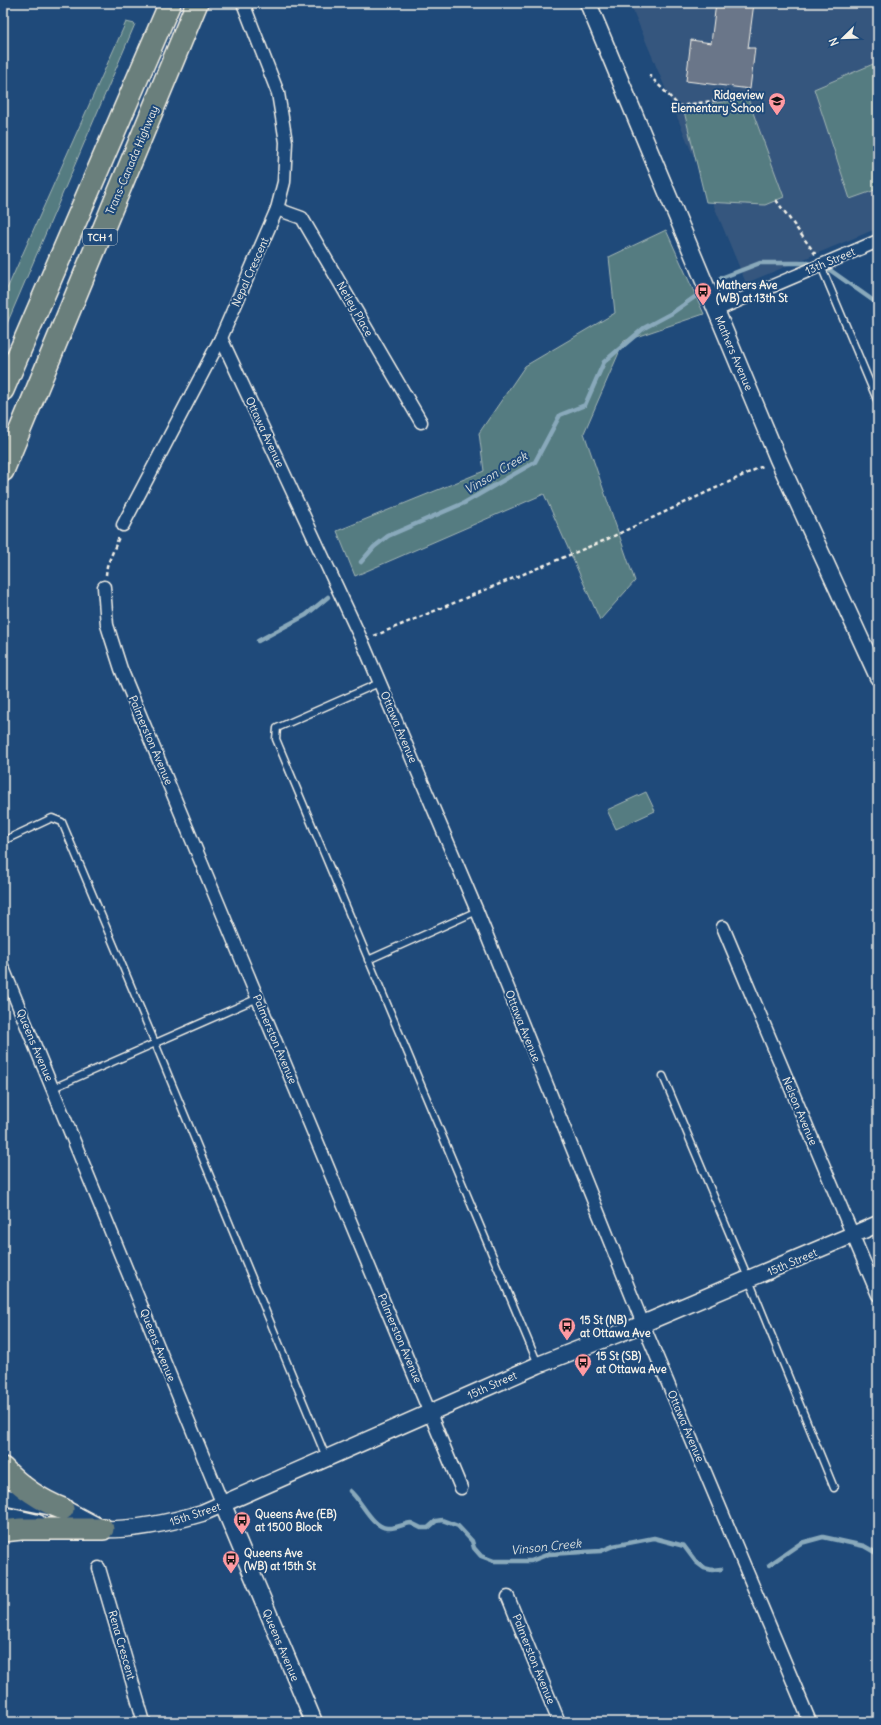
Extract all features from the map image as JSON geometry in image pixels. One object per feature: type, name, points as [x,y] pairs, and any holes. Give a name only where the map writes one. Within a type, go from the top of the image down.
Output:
[{"type":"highway","name":"TCH 1","points":[[3,390],[170,3]]},
{"type":"highway","name":"Trans-Canada Highway","points":[[3,471],[197,3]]},
{"type":"highway","points":[[3,489],[28,408]]},
{"type":"highway","points":[[3,1468],[14,1480],[36,1496],[63,1509]]},
{"type":"highway","points":[[3,1531],[21,1529],[103,1529]]},
{"type":"main road","name":"Mathers Avenue","points":[[588,3],[778,459],[878,677]]},
{"type":"main road","name":"15th Street","points":[[3,1515],[46,1525],[103,1529],[156,1526],[179,1520],[223,1505],[538,1365],[644,1324],[853,1236],[878,1224]]},
{"type":"main road","name":"15th Street","points":[[3,1496],[63,1509],[103,1529]]},
{"type":"main road","name":"Queens Avenue","points":[[223,1505],[314,1722]]},
{"type":"street","name":"Nepal Crescent","points":[[123,525],[221,338],[277,209],[284,182],[286,142],[278,93],[243,3]]},
{"type":"street","name":"Netley Place","points":[[277,209],[302,218],[421,422]]},
{"type":"street","name":"13th Street","points":[[716,310],[878,241]]},
{"type":"street","name":"Ottawa Avenue","points":[[221,338],[362,641],[380,683],[477,911],[644,1324],[810,1722]]},
{"type":"street","name":"Palmerston Avenue","points":[[104,587],[107,625],[121,669],[431,1412],[461,1488]]},
{"type":"street","name":"Nelson Avenue","points":[[723,927],[878,1295]]},
{"type":"street","name":"Queens Avenue","points":[[3,968],[223,1505]]},
{"type":"street","name":"Rena Crescent","points":[[99,1568],[144,1722]]},
{"type":"street","name":"Palmerston Avenue","points":[[508,1597],[559,1722]]},
{"type":"lane","points":[[820,266],[878,402]]},
{"type":"lane","points":[[380,683],[277,728],[276,739],[538,1365]]},
{"type":"lane","points":[[3,841],[52,818],[62,822],[155,1042],[326,1458]]},
{"type":"lane","points":[[368,960],[477,911]]},
{"type":"lane","points":[[53,1088],[258,998]]},
{"type":"lane","points":[[663,1076],[749,1280],[834,1488]]},
{"type":"path","points":[[648,74],[679,106],[764,93]]},
{"type":"path","points":[[776,200],[813,249],[820,266]]},
{"type":"path","points":[[362,641],[603,541],[778,459]]},
{"type":"path","points":[[104,587],[107,566],[123,525]]},
{"type":"shaded area","name":"Ridgeview Elementary School","points":[[630,3],[878,3],[878,228],[746,283]]},
{"type":"green space","points":[[126,22],[135,24],[3,333],[3,298]]},
{"type":"green space","points":[[878,62],[878,189],[850,199],[814,89]]},
{"type":"green space","points":[[748,99],[784,197],[765,205],[706,202],[683,107]]},
{"type":"green space","points":[[666,230],[704,314],[624,341],[584,433],[635,581],[600,620],[544,494],[355,576],[337,531],[484,471],[479,433],[525,366],[615,313],[609,257]]},
{"type":"green space","points":[[646,792],[655,811],[616,829],[607,810]]},
{"type":"building","points":[[716,3],[754,3],[748,48],[755,48],[750,89],[686,81],[691,40],[711,43]]},
{"type":"waterway","name":"Vinson Creek","points":[[721,278],[760,263],[808,263]]},
{"type":"waterway","name":"Vinson Creek","points":[[830,270],[878,304]]},
{"type":"waterway","name":"Vinson Creek","points":[[361,562],[374,547],[388,536],[464,503],[535,462],[560,415],[585,405],[604,362],[644,328],[672,313],[699,294]]},
{"type":"waterway","name":"Vinson Creek","points":[[258,641],[306,615],[328,597]]},
{"type":"waterway","name":"Vinson Creek","points":[[350,1491],[376,1523],[382,1526],[393,1528],[411,1523],[421,1528],[428,1528],[436,1521],[442,1520],[458,1526],[472,1541],[474,1548],[481,1556],[494,1561],[531,1561],[549,1554],[601,1551],[613,1546],[654,1538],[684,1546],[696,1562],[704,1568],[712,1570],[721,1569]]},
{"type":"waterway","name":"Vinson Creek","points":[[769,1565],[801,1543],[823,1537],[864,1546],[878,1554]]},
{"type":"place","name":"Ridgeview Elementary School","points":[[777,116]]},
{"type":"place","name":"Mathers Ave (WB) at 13th St","points":[[703,306]]},
{"type":"place","name":"15 St (NB) at Ottawa Ave","points":[[567,1341]]},
{"type":"place","name":"15 St (SB) at Ottawa Ave","points":[[583,1377]]},
{"type":"place","name":"Queens Ave (EB) at 1500 Block","points":[[242,1535]]},
{"type":"place","name":"Queens Ave (WB) at 15th St","points":[[231,1574]]}]
